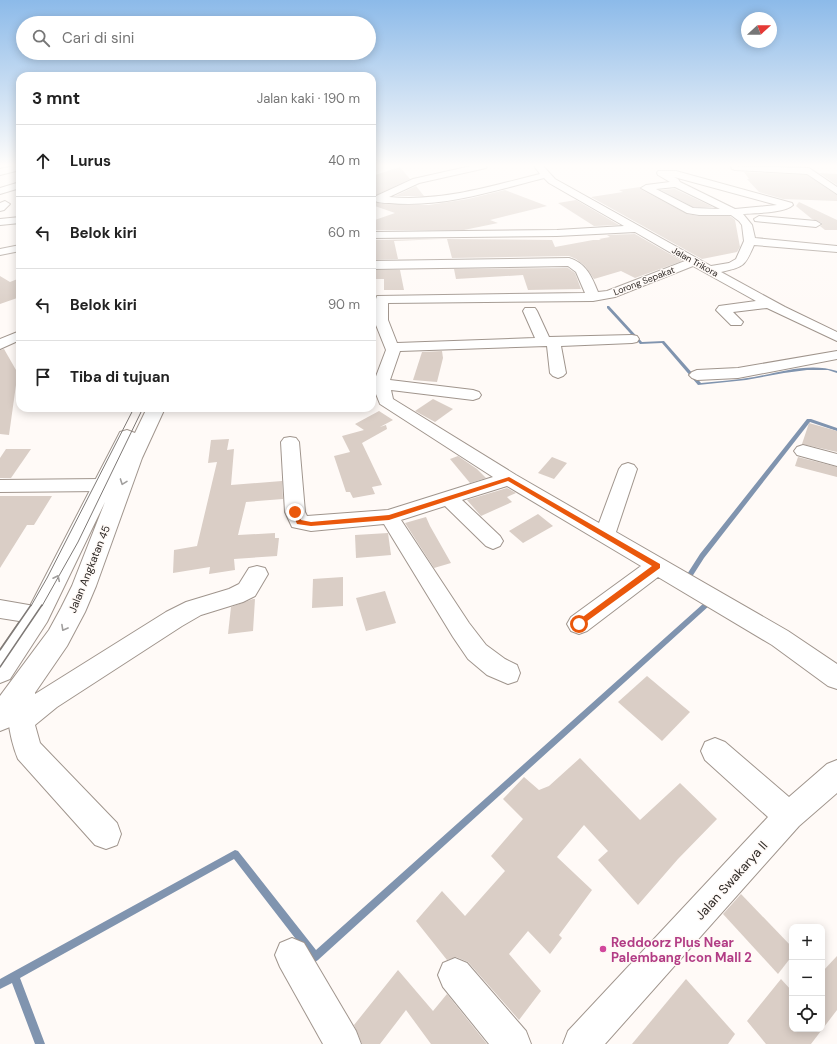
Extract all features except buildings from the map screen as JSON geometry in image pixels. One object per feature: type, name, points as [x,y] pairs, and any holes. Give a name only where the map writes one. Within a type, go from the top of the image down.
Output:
[{"type":"main road","name":"Jalan Angkatan 45","points":[[0,671],[38,615],[139,412]]},
{"type":"main road","name":"Jalan Angkatan 45","points":[[22,688],[58,638],[72,612],[84,586],[132,458],[154,412]]},
{"type":"street","name":"Jalan Trikora","points":[[612,215],[768,304],[837,337]]},
{"type":"street","points":[[709,270],[732,266],[741,261],[750,241],[746,225],[743,219],[737,215]]},
{"type":"street","points":[[743,219],[779,218],[792,222],[816,224]]},
{"type":"street","points":[[0,222],[16,223]]},
{"type":"street","points":[[376,235],[557,233],[635,228]]},
{"type":"street","points":[[750,241],[837,249]]},
{"type":"street","points":[[0,252],[16,249]]},
{"type":"street","points":[[376,265],[574,262],[585,278],[593,297]]},
{"type":"street","name":"Lorong Sepakat","points":[[377,299],[593,297],[610,294],[693,262]]},
{"type":"street","points":[[376,384],[393,350],[381,320],[377,299]]},
{"type":"street","points":[[736,322],[723,310],[768,304]]},
{"type":"street","points":[[530,311],[548,341],[558,373]]},
{"type":"street","points":[[0,345],[16,337]]},
{"type":"street","points":[[393,347],[632,339]]},
{"type":"street","points":[[697,375],[738,373],[837,355]]},
{"type":"street","points":[[376,384],[473,395]]},
{"type":"street","points":[[376,384],[386,401],[509,479],[780,638],[837,678]]},
{"type":"street","points":[[290,442],[295,512],[299,522],[311,524],[389,518],[509,479]]},
{"type":"street","points":[[803,451],[837,460]]},
{"type":"street","points":[[605,535],[628,469]]},
{"type":"street","points":[[0,486],[102,485]]},
{"type":"street","points":[[449,498],[493,542]]},
{"type":"street","points":[[389,518],[461,630],[477,652],[496,667],[508,673]]},
{"type":"street","points":[[579,624],[666,571]]},
{"type":"street","points":[[10,719],[48,699],[174,619],[194,608],[235,596],[246,590],[257,574]]},
{"type":"street","points":[[0,609],[38,615]]},
{"type":"street","points":[[10,719],[22,688]]},
{"type":"street","points":[[10,719],[28,750],[106,834]]},
{"type":"street","points":[[715,751],[789,816]]},
{"type":"street","name":"Jalan Swakarya II","points":[[581,1044],[789,816],[837,774]]},
{"type":"street","points":[[292,955],[343,1044]]},
{"type":"street","points":[[455,975],[514,1044]]},
{"type":"waterway","points":[[608,307],[641,343],[663,342],[700,384],[746,379],[807,368],[828,369],[837,372]]},
{"type":"waterway","points":[[686,581],[702,556],[809,420],[837,430]]},
{"type":"waterway","points":[[14,976],[235,854],[315,957],[708,603],[706,601]]},
{"type":"waterway","points":[[0,984],[14,976]]},
{"type":"waterway","points":[[14,976],[40,1044]]},
{"type":"tram line","points":[[31,606],[47,578],[132,412]]},
{"type":"tram line","points":[[42,606],[78,542],[141,412]]},
{"type":"tram line","points":[[0,650],[31,605]]},
{"type":"tram line","points":[[0,667],[42,605]]},
{"type":"place","name":"Reddoorz Plus Near Palembang Icon Mall 2","points":[[603,949]]},
{"type":"route","points":[[295,512],[299,522],[311,524],[389,518],[509,479],[657,566],[579,624]]}]
